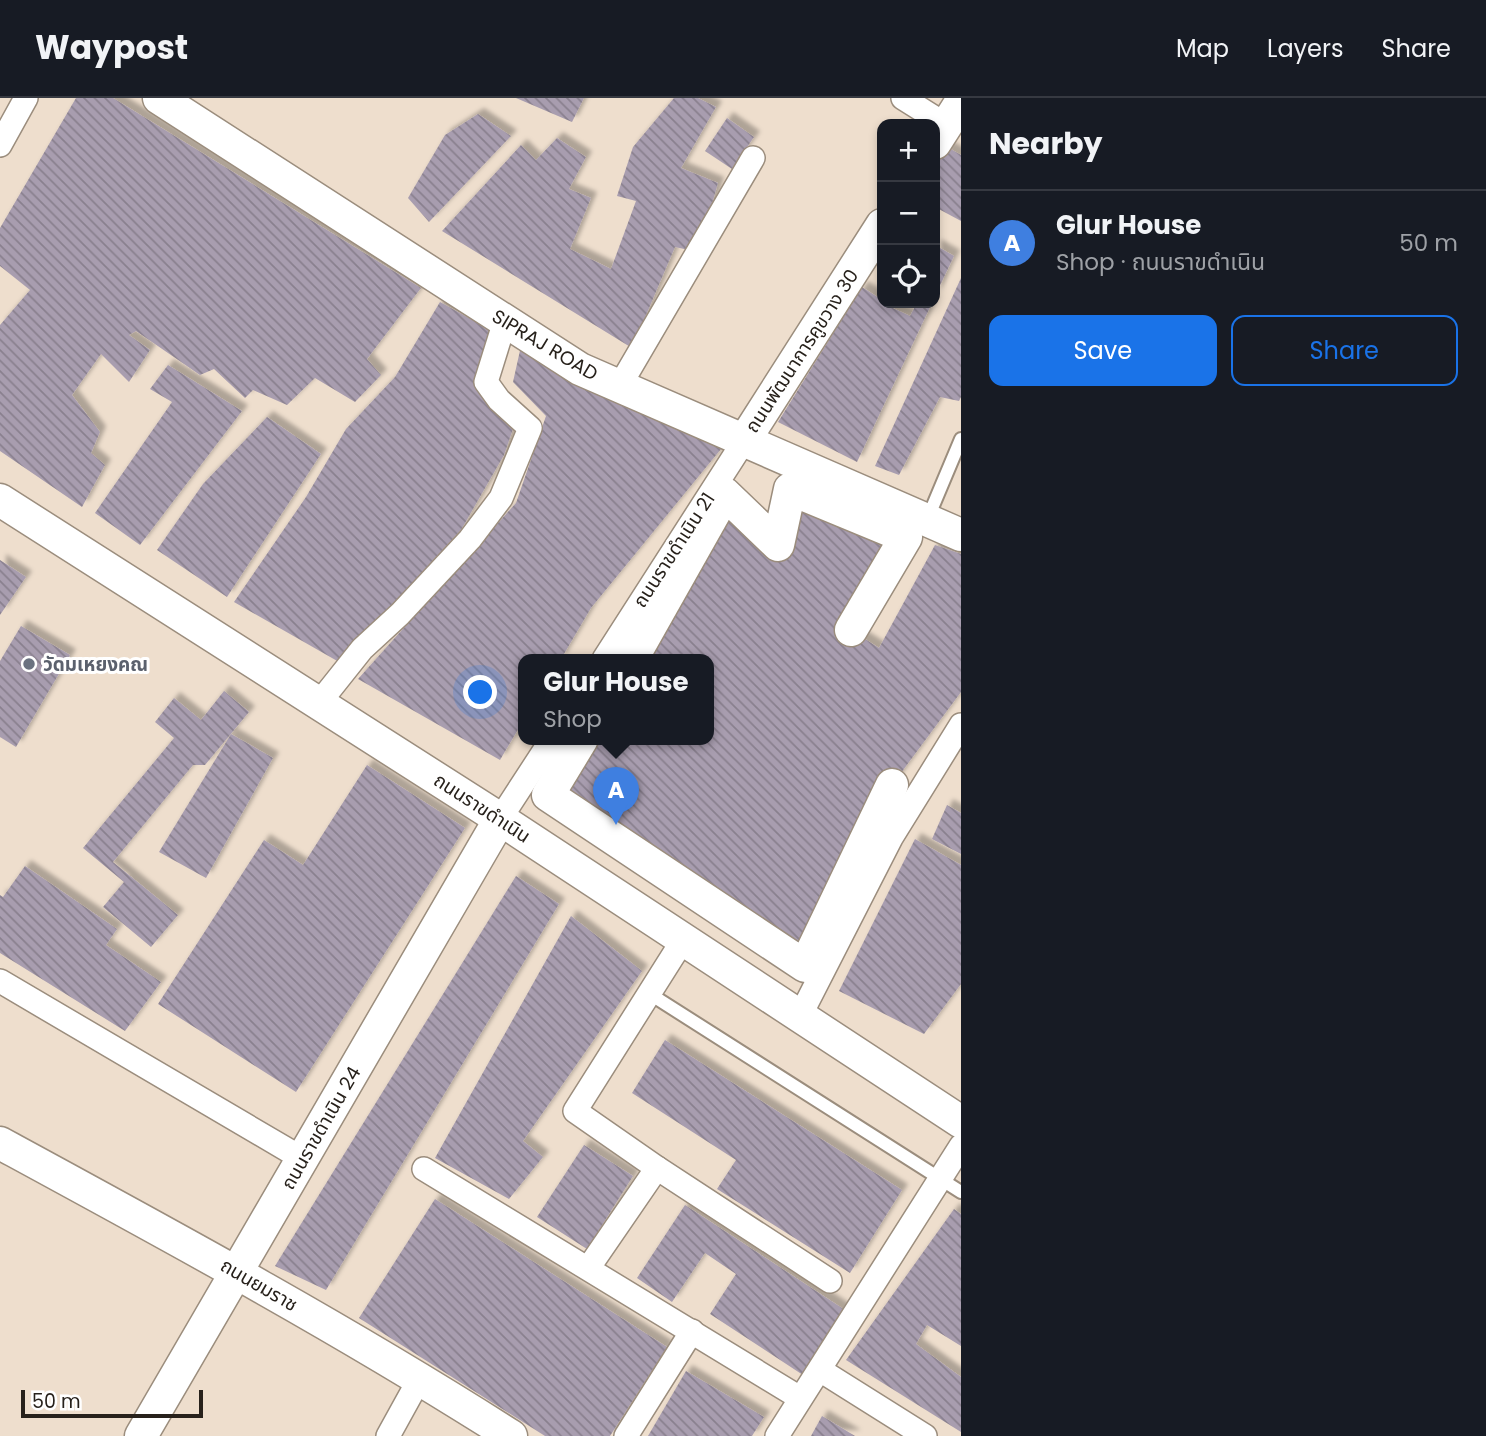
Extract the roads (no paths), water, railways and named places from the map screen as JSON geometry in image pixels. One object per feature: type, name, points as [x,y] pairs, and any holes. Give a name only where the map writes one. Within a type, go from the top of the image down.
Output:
[{"type":"street","points":[[0,145],[26,98]]},
{"type":"street","name":"SIPRAJ ROAD","points":[[159,98],[579,369],[961,535]]},
{"type":"street","points":[[903,98],[947,123]]},
{"type":"street","points":[[619,387],[753,158]]},
{"type":"street","name":"ถนนพัฒนาการคูขวาง 30","points":[[744,441],[877,233]]},
{"type":"street","points":[[319,703],[362,649],[400,614],[470,539],[501,498],[530,428],[499,400],[486,382],[505,321]]},
{"type":"street","name":"ถนนราขดำเนิน 21","points":[[607,654],[744,441]]},
{"type":"street","points":[[635,654],[726,495],[778,545],[790,489],[906,537],[858,629]]},
{"type":"street","name":"ถนนราขดำเนิน","points":[[1,502],[500,819],[961,1122]]},
{"type":"street","points":[[858,629],[927,520]]},
{"type":"street","points":[[800,1016],[891,838],[961,725]]},
{"type":"street","points":[[500,819],[548,745]]},
{"type":"street","points":[[578,745],[548,795],[805,966],[892,785]]},
{"type":"street","name":"ถนนราขดำเนิน 24","points":[[141,1436],[500,819]]},
{"type":"street","points":[[683,940],[575,1111],[830,1281]]},
{"type":"street","points":[[0,981],[303,1159]]},
{"type":"street","name":"ถนนยมราช","points":[[0,1143],[236,1271],[420,1378],[511,1436]]},
{"type":"street","points":[[777,1436],[961,1146]]},
{"type":"street","points":[[589,1267],[657,1168]]},
{"type":"street","points":[[424,1169],[589,1267],[800,1398]]},
{"type":"street","points":[[626,1436],[692,1331]]},
{"type":"street","points":[[820,1370],[925,1436]]},
{"type":"street","points":[[388,1436],[420,1378]]},
{"type":"lane","points":[[927,520],[961,439]]},
{"type":"lane","points":[[650,994],[961,1192]]},
{"type":"place","name":"วัดมเหยงคณ","points":[[29,664]]},
{"type":"place","name":"Glur House","points":[[616,825]]}]
